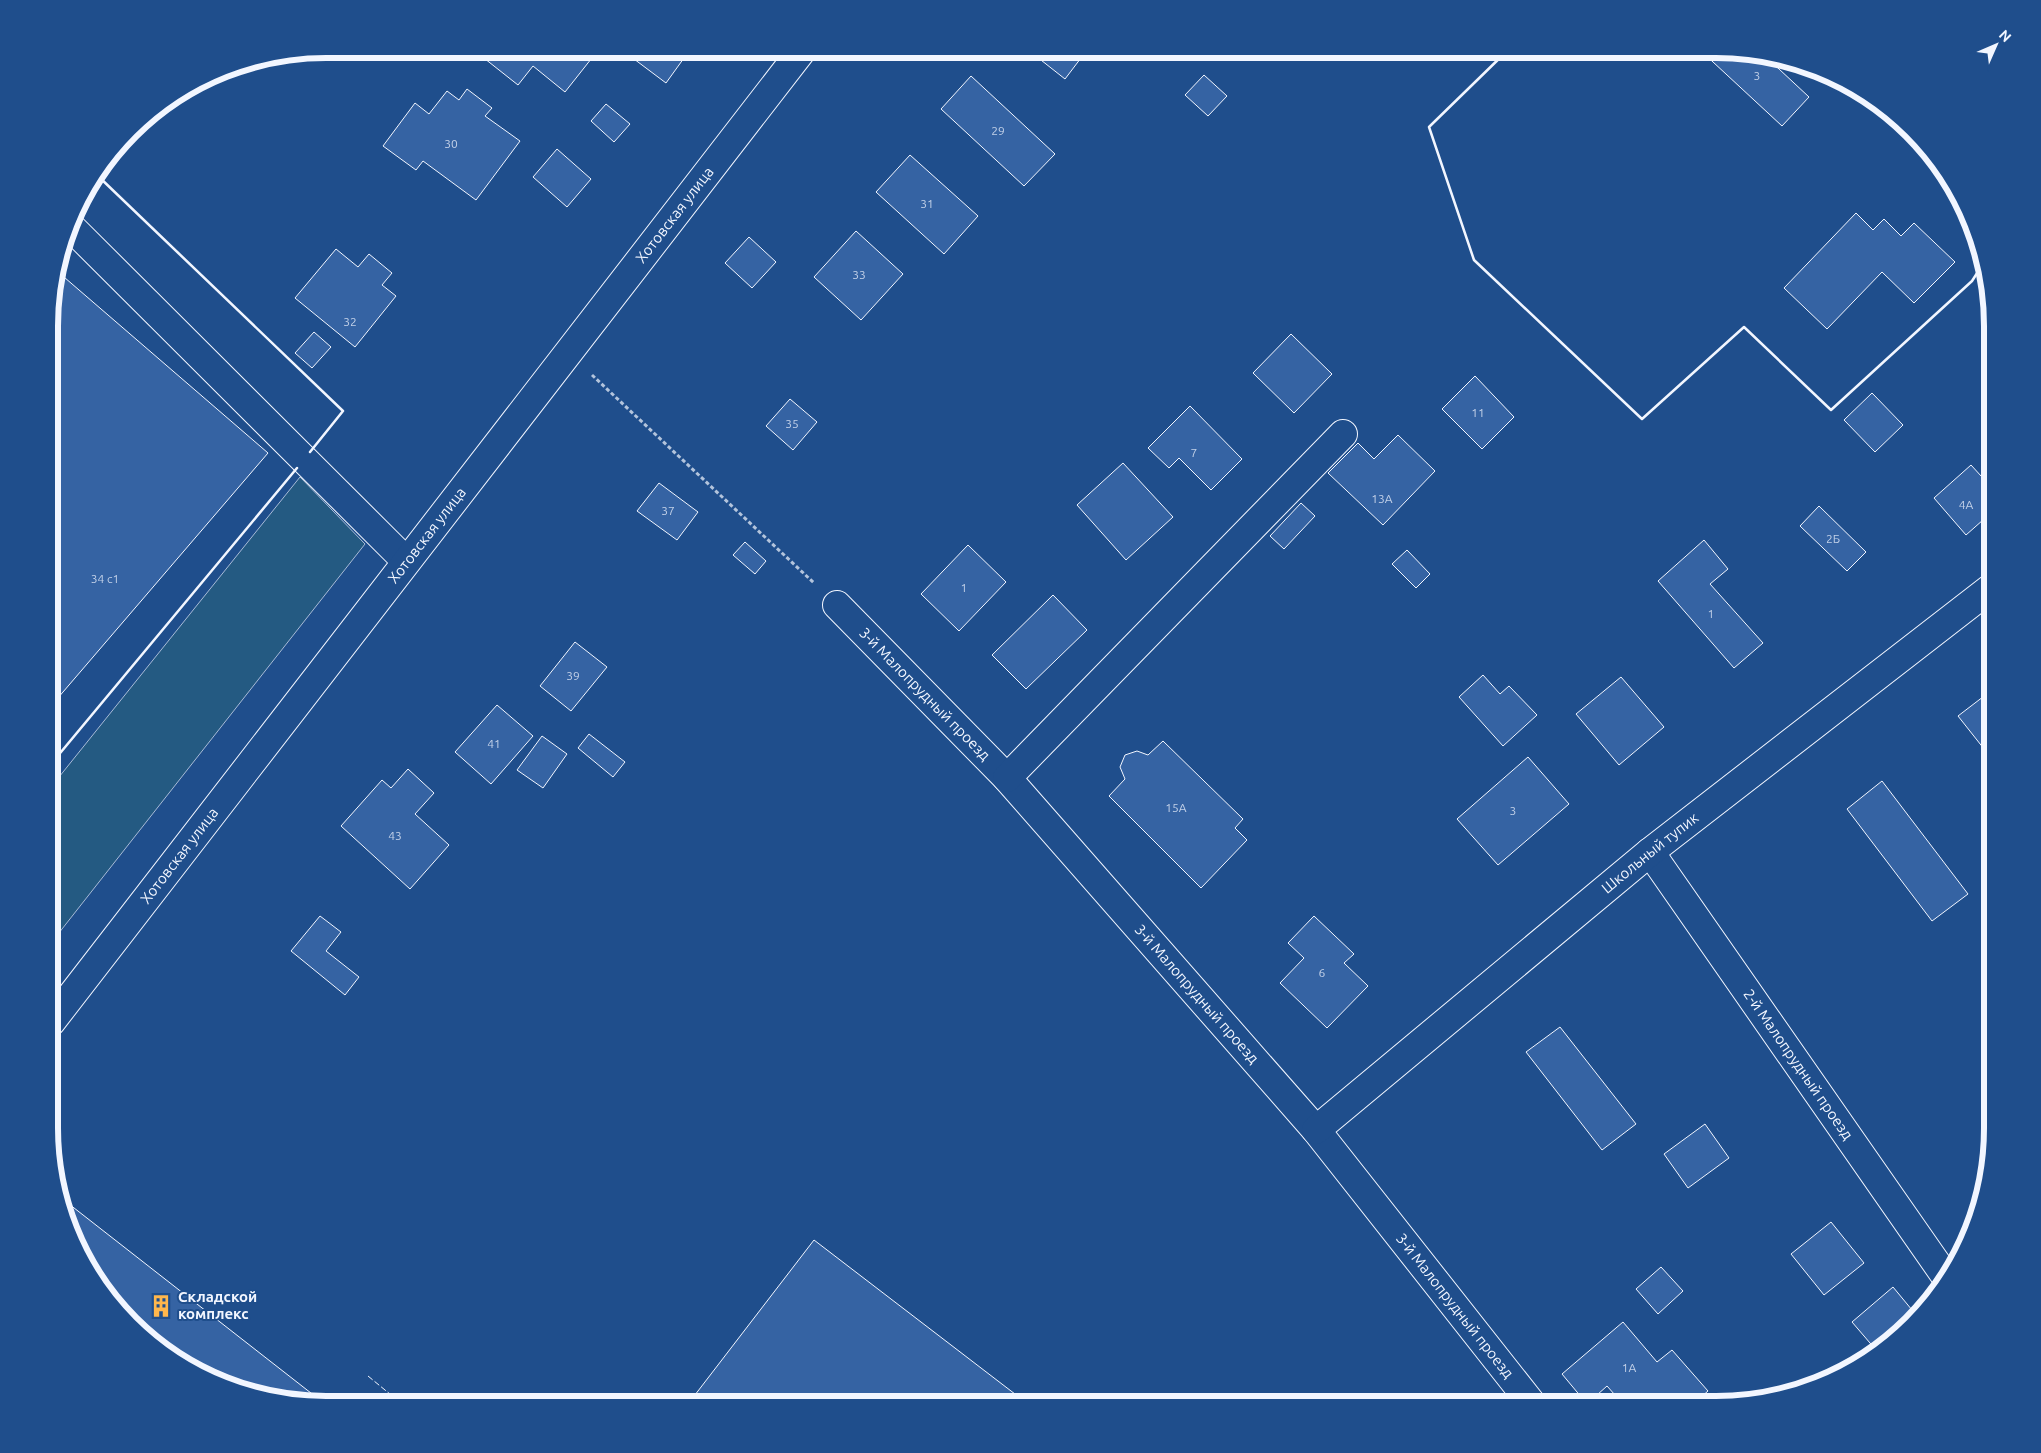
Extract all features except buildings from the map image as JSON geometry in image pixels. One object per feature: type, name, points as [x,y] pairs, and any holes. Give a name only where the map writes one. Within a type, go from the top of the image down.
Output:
[{"type":"street","name":"Хотовская улица","points":[[57,1014],[796,58]]},
{"type":"street","points":[[75,231],[406,561]]},
{"type":"street","points":[[1007,778],[1343,434]]},
{"type":"street","name":"Школьный тупик","points":[[1316,1130],[1650,852],[1984,592]]},
{"type":"street","name":"3-й Малопрудный проезд","points":[[837,605],[1007,778],[1316,1130],[1526,1396]]},
{"type":"street","name":"2-й Малопрудный проезд","points":[[1650,852],[1942,1271]]},
{"type":"path","points":[[566,355],[586,370],[837,605]]},
{"type":"shaded area","points":[[300,477],[365,544],[57,935],[57,780]]},
{"type":"fence","points":[[368,1376],[392,1396]]},
{"type":"wall","points":[[1500,58],[1429,127],[1474,260],[1642,419],[1744,327],[1831,410],[1972,281],[1978,272]]},
{"type":"wall","points":[[101,179],[343,411],[310,452]]},
{"type":"wall","points":[[57,757],[297,468]]},
{"type":"place","name":"Складской комплекс","points":[[161,1306]]}]
